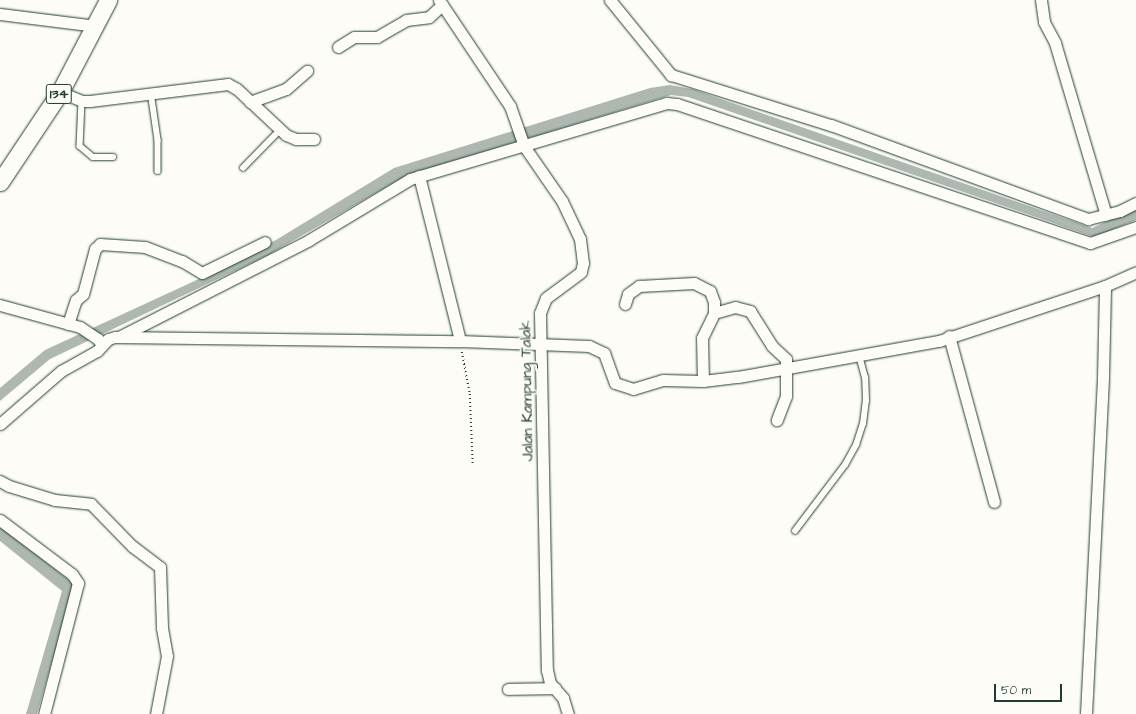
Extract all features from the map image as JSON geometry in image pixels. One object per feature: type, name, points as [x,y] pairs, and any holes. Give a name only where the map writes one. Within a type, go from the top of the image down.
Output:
[{"type":"main road","name":"134","points":[[0,182],[60,92],[96,26],[108,0]]},
{"type":"street","points":[[610,0],[671,75],[831,125],[1086,218],[1106,215],[1136,203]]},
{"type":"street","points":[[1041,0],[1044,22],[1055,43],[1106,215]]},
{"type":"street","points":[[338,47],[354,37],[377,37],[406,20],[429,17],[440,2]]},
{"type":"street","name":"Jalan Kampung Talak","points":[[440,2],[510,106],[523,144],[572,220],[580,239],[583,258],[582,268],[578,276],[549,296],[542,305],[540,345],[547,670],[550,683],[563,698],[568,714]]},
{"type":"street","points":[[0,14],[96,26]]},
{"type":"street","points":[[250,102],[286,89],[307,71]]},
{"type":"street","points":[[60,92],[82,101],[224,83],[234,87],[279,131],[292,139],[314,139]]},
{"type":"street","points":[[118,337],[309,240],[410,179],[523,144],[674,103],[1090,243],[1136,227]]},
{"type":"street","points":[[419,176],[460,341]]},
{"type":"street","points":[[68,324],[76,300],[83,294],[95,248],[100,244],[145,247],[182,261],[202,273],[265,242]]},
{"type":"street","points":[[0,424],[61,371],[97,351],[100,342],[111,337],[460,341],[589,346],[600,349],[608,358],[612,378],[626,389],[645,387],[663,380],[703,381],[788,368],[938,341],[949,336],[1105,286],[1136,272]]},
{"type":"street","points":[[625,304],[630,292],[641,285],[694,283],[710,291],[714,302],[714,313],[702,338],[703,381]]},
{"type":"street","points":[[1086,714],[1104,377],[1105,286]]},
{"type":"street","points":[[0,305],[83,329],[100,342]]},
{"type":"street","points":[[714,313],[735,307],[750,311],[772,346],[785,356],[788,368],[786,396],[777,420]]},
{"type":"street","points":[[949,336],[994,502]]},
{"type":"street","points":[[0,481],[8,486],[55,500],[91,504],[132,546],[160,567],[162,628],[167,656],[156,714]]},
{"type":"street","points":[[0,520],[72,574],[78,583],[44,714]]},
{"type":"street","points":[[508,689],[555,688]]},
{"type":"lane","points":[[151,92],[158,140],[158,171]]},
{"type":"lane","points":[[82,101],[78,140],[80,146],[93,157],[114,157]]},
{"type":"lane","points":[[243,168],[279,131]]},
{"type":"lane","points":[[795,531],[845,465],[856,445],[863,424],[866,401],[865,378],[859,356]]},
{"type":"path","points":[[460,341],[470,394],[472,465]]},
{"type":"shaded area","points":[[670,85],[692,89],[1092,228],[1136,208],[1136,220],[1094,237],[688,97],[671,95],[407,175],[270,254],[50,359],[0,401],[0,388],[45,350],[201,278],[276,240],[394,168],[650,88]]},
{"type":"shaded area","points":[[0,526],[74,584],[37,714],[26,714],[62,591],[0,541]]}]
